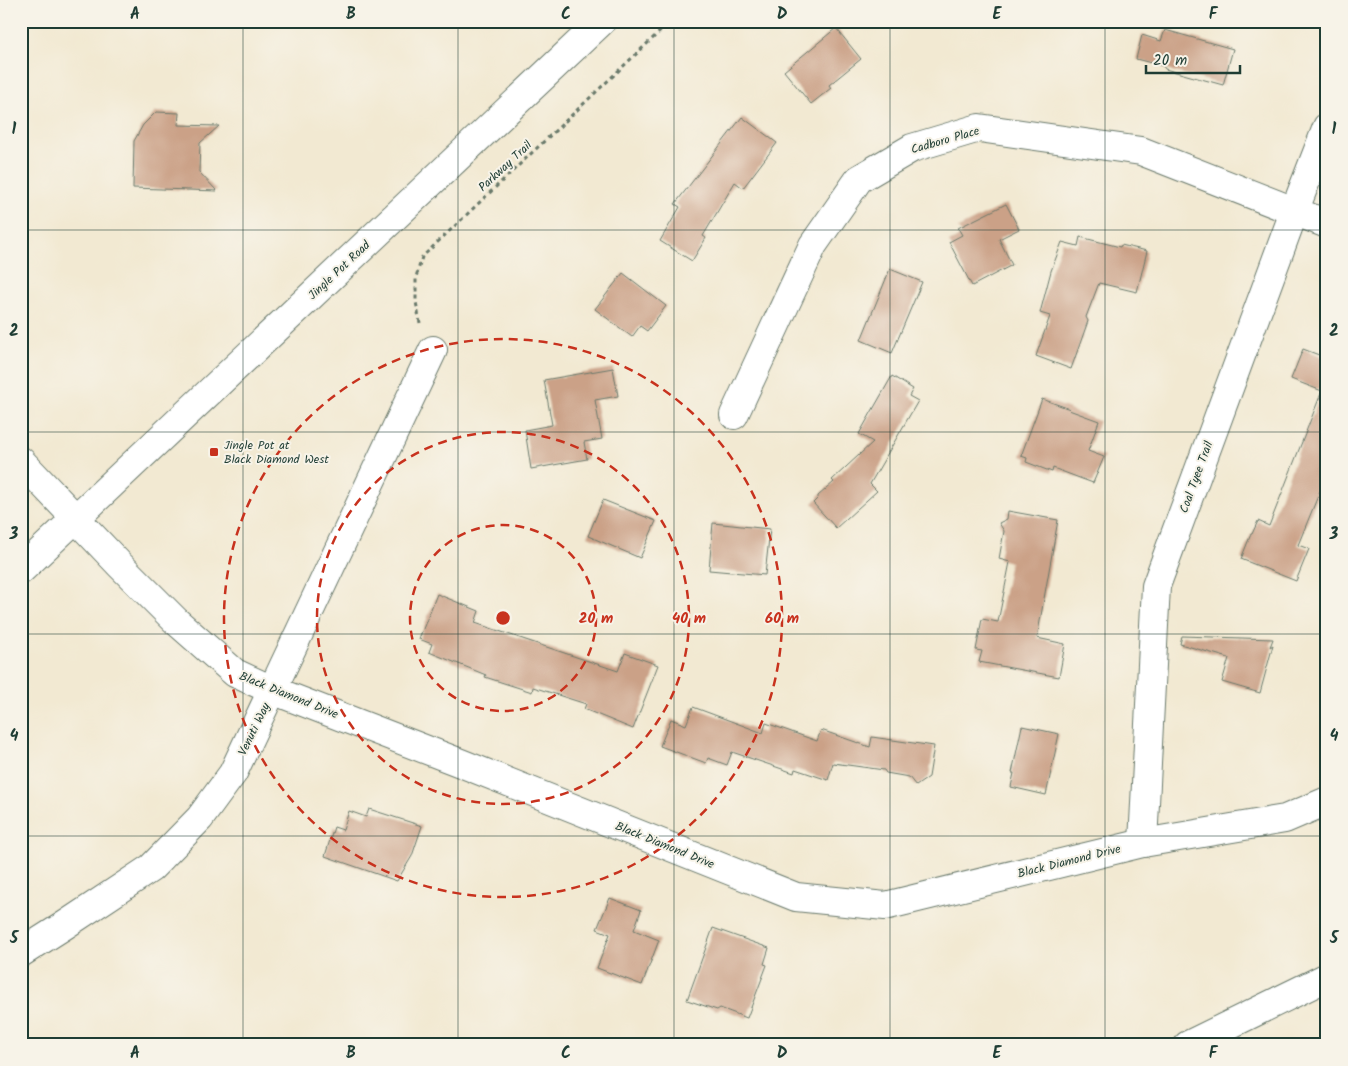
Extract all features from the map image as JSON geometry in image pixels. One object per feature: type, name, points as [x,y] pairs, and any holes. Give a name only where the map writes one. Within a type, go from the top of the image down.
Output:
[{"type":"main road","name":"Jingle Pot Road","points":[[21,570],[602,21]]},
{"type":"main road","name":"Coal Tyee Trail","points":[[1143,843],[1156,586],[1327,127]]},
{"type":"main road","name":"Cadboro Place","points":[[734,415],[813,245],[860,179],[912,148],[980,128],[1141,151],[1327,224]]},
{"type":"main road","name":"Venuti Way","points":[[21,953],[152,868],[200,818],[233,773],[433,350]]},
{"type":"main road","points":[[21,461],[76,518]]},
{"type":"main road","name":"Black Diamond Drive","points":[[76,518],[169,614],[235,673],[272,690],[796,897],[885,906],[1143,843],[1285,819],[1327,801]]},
{"type":"main road","points":[[1188,1045],[1327,977]]},
{"type":"path","name":"Parkway Trail","points":[[433,350],[422,333],[416,302],[416,277],[422,256],[671,21]]},
{"type":"building","points":[[836,28],[861,59],[829,85],[831,88],[811,104],[784,71]]},
{"type":"building","points":[[1165,30],[1233,49],[1223,85],[1136,59],[1142,35],[1161,41]]},
{"type":"building","points":[[156,112],[179,113],[178,125],[219,126],[200,143],[199,172],[217,191],[133,188],[134,141],[143,125]]},
{"type":"building","points":[[742,117],[777,143],[743,188],[735,182],[703,236],[706,238],[692,261],[660,241],[680,207],[675,204]]},
{"type":"building","points":[[1006,204],[1019,229],[999,239],[1012,265],[972,286],[949,242],[962,235],[958,228]]},
{"type":"building","points":[[1080,237],[1120,247],[1121,245],[1147,251],[1137,292],[1099,283],[1086,317],[1088,321],[1071,369],[1036,356],[1050,316],[1040,313],[1051,271],[1062,242],[1078,246]]},
{"type":"building","points":[[890,269],[922,282],[892,353],[861,340]]},
{"type":"building","points":[[623,273],[666,306],[647,331],[640,326],[632,337],[595,309]]},
{"type":"building","points":[[1303,349],[1327,358],[1327,494],[1320,491],[1298,545],[1309,549],[1296,581],[1241,559],[1258,521],[1269,526],[1322,391],[1291,379]]},
{"type":"building","points":[[613,368],[618,396],[595,400],[602,439],[584,442],[587,459],[531,469],[525,430],[552,425],[544,380]]},
{"type":"building","points":[[892,376],[913,389],[909,396],[918,401],[870,484],[877,491],[836,528],[813,503],[834,482],[832,480],[873,442],[859,434]]},
{"type":"building","points":[[1042,399],[1099,421],[1088,451],[1104,457],[1093,483],[1053,468],[1052,472],[1026,462],[1027,458],[1021,456]]},
{"type":"building","points":[[603,500],[656,521],[640,558],[588,536]]},
{"type":"building","points":[[1008,511],[1058,520],[1037,638],[1065,644],[1059,677],[979,662],[982,651],[976,650],[982,619],[998,622],[1010,562],[999,559],[1004,531],[999,523],[1007,519]]},
{"type":"building","points":[[713,523],[770,529],[765,575],[709,570]]},
{"type":"building","points":[[437,594],[479,611],[475,623],[618,671],[625,653],[658,665],[633,729],[584,709],[586,704],[533,687],[532,692],[485,677],[486,675],[429,652],[432,644],[419,639]]},
{"type":"building","points":[[1182,636],[1273,639],[1260,693],[1222,682],[1229,658],[1180,644]]},
{"type":"building","points":[[693,707],[763,733],[766,723],[817,741],[821,730],[870,747],[872,737],[934,746],[929,777],[916,786],[909,777],[886,773],[884,770],[833,763],[828,780],[795,769],[794,773],[732,752],[727,765],[708,758],[706,763],[660,746],[671,719],[686,725]]},
{"type":"building","points":[[1022,726],[1059,734],[1046,795],[1011,787],[1014,773],[1012,773]]},
{"type":"building","points":[[369,809],[422,826],[412,856],[397,881],[325,856],[334,827],[343,830],[349,811],[366,817]]},
{"type":"building","points":[[610,898],[641,910],[634,930],[659,940],[642,985],[597,968],[610,934],[597,929]]},
{"type":"building","points":[[713,928],[769,948],[764,964],[767,965],[747,1018],[720,1008],[717,1010],[687,1000]]},
{"type":"place","name":"Jingle Pot at Black Diamond West","points":[[214,452]]}]
